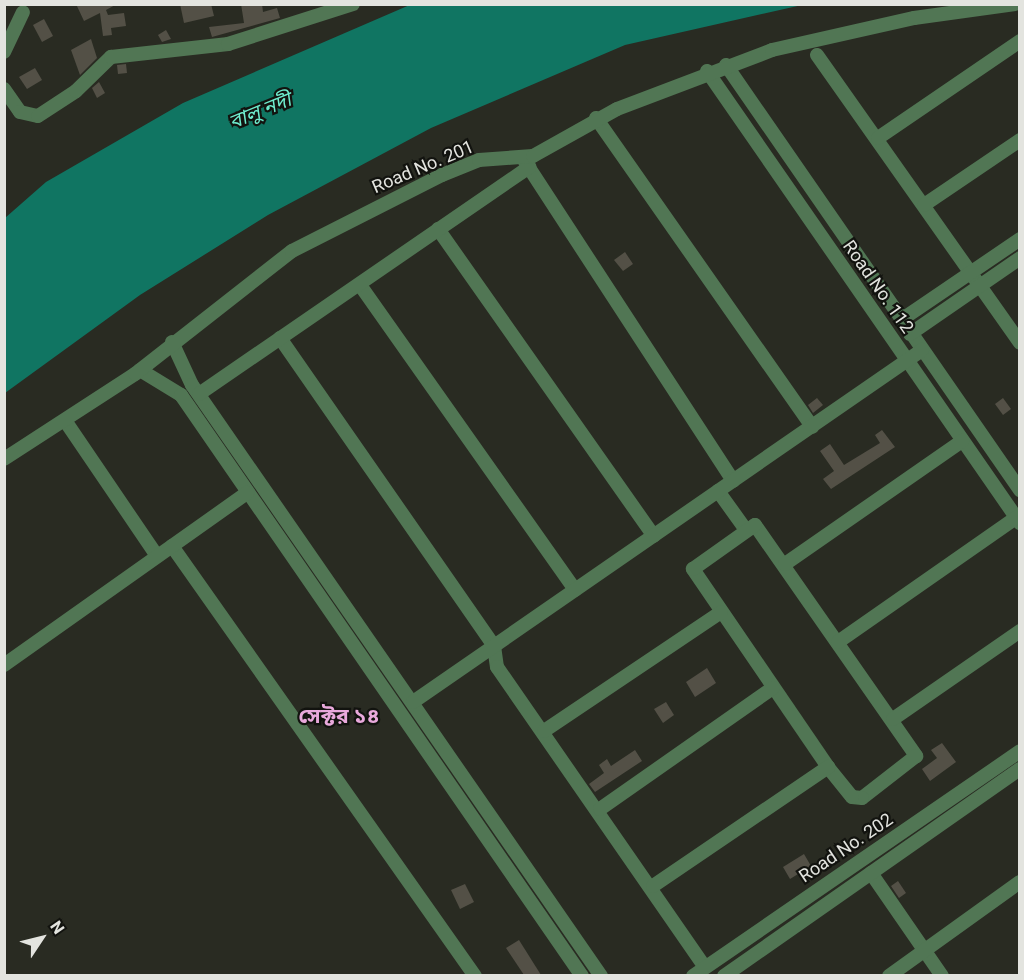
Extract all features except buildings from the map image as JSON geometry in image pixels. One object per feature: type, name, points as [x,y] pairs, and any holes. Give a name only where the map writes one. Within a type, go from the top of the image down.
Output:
[{"type":"street","points":[[4,89],[20,112],[38,116],[76,91],[111,57],[228,44],[353,4]]},
{"type":"street","name":"Road No. 201","points":[[4,459],[66,422],[140,370],[172,342],[292,250],[359,215],[479,160],[526,163],[596,118],[726,65],[882,25],[1015,4]]},
{"type":"street","points":[[4,52],[23,12]]},
{"type":"street","points":[[878,138],[1020,41]]},
{"type":"street","points":[[817,54],[1020,343]]},
{"type":"street","name":"Road No. 112","points":[[726,65],[1020,490]]},
{"type":"street","name":"Road No. 112","points":[[707,71],[1018,521]]},
{"type":"street","points":[[596,118],[812,427]]},
{"type":"street","points":[[924,206],[1020,140]]},
{"type":"street","points":[[199,394],[360,285],[526,163],[733,481]]},
{"type":"street","points":[[438,229],[654,536]]},
{"type":"street","points":[[901,320],[1020,239]]},
{"type":"street","points":[[910,334],[1020,258]]},
{"type":"street","points":[[360,285],[575,590]]},
{"type":"street","points":[[280,338],[494,646],[497,667],[600,809],[705,967]]},
{"type":"street","points":[[172,342],[199,394],[601,975]]},
{"type":"street","points":[[413,702],[922,350]]},
{"type":"street","points":[[140,370],[181,395],[246,493],[582,975]]},
{"type":"street","points":[[66,422],[157,556]]},
{"type":"street","points":[[785,564],[962,441]]},
{"type":"street","points":[[718,492],[746,530]]},
{"type":"street","points":[[4,665],[246,493]]},
{"type":"street","points":[[838,642],[1018,521]]},
{"type":"street","points":[[755,525],[785,564],[914,752],[912,764],[858,800],[828,767],[721,612],[693,566],[755,525]]},
{"type":"street","points":[[172,546],[475,975]]},
{"type":"street","points":[[544,731],[721,612]]},
{"type":"street","points":[[893,719],[1020,631]]},
{"type":"street","points":[[600,809],[773,688]]},
{"type":"street","name":"Road No. 202","points":[[693,975],[1020,751]]},
{"type":"street","points":[[653,886],[828,767]]},
{"type":"street","name":"Road No. 202","points":[[724,975],[1020,769]]},
{"type":"street","points":[[871,873],[942,975]]},
{"type":"street","points":[[889,975],[1020,882]]},
{"type":"water","name":"বালু নদী","points":[[412,4],[802,5],[625,45],[431,128],[268,215],[140,295],[5,393],[5,218],[46,182],[183,103]]},
{"type":"district","name":"সেক্টর ১৪","points":[[339,716]]}]
